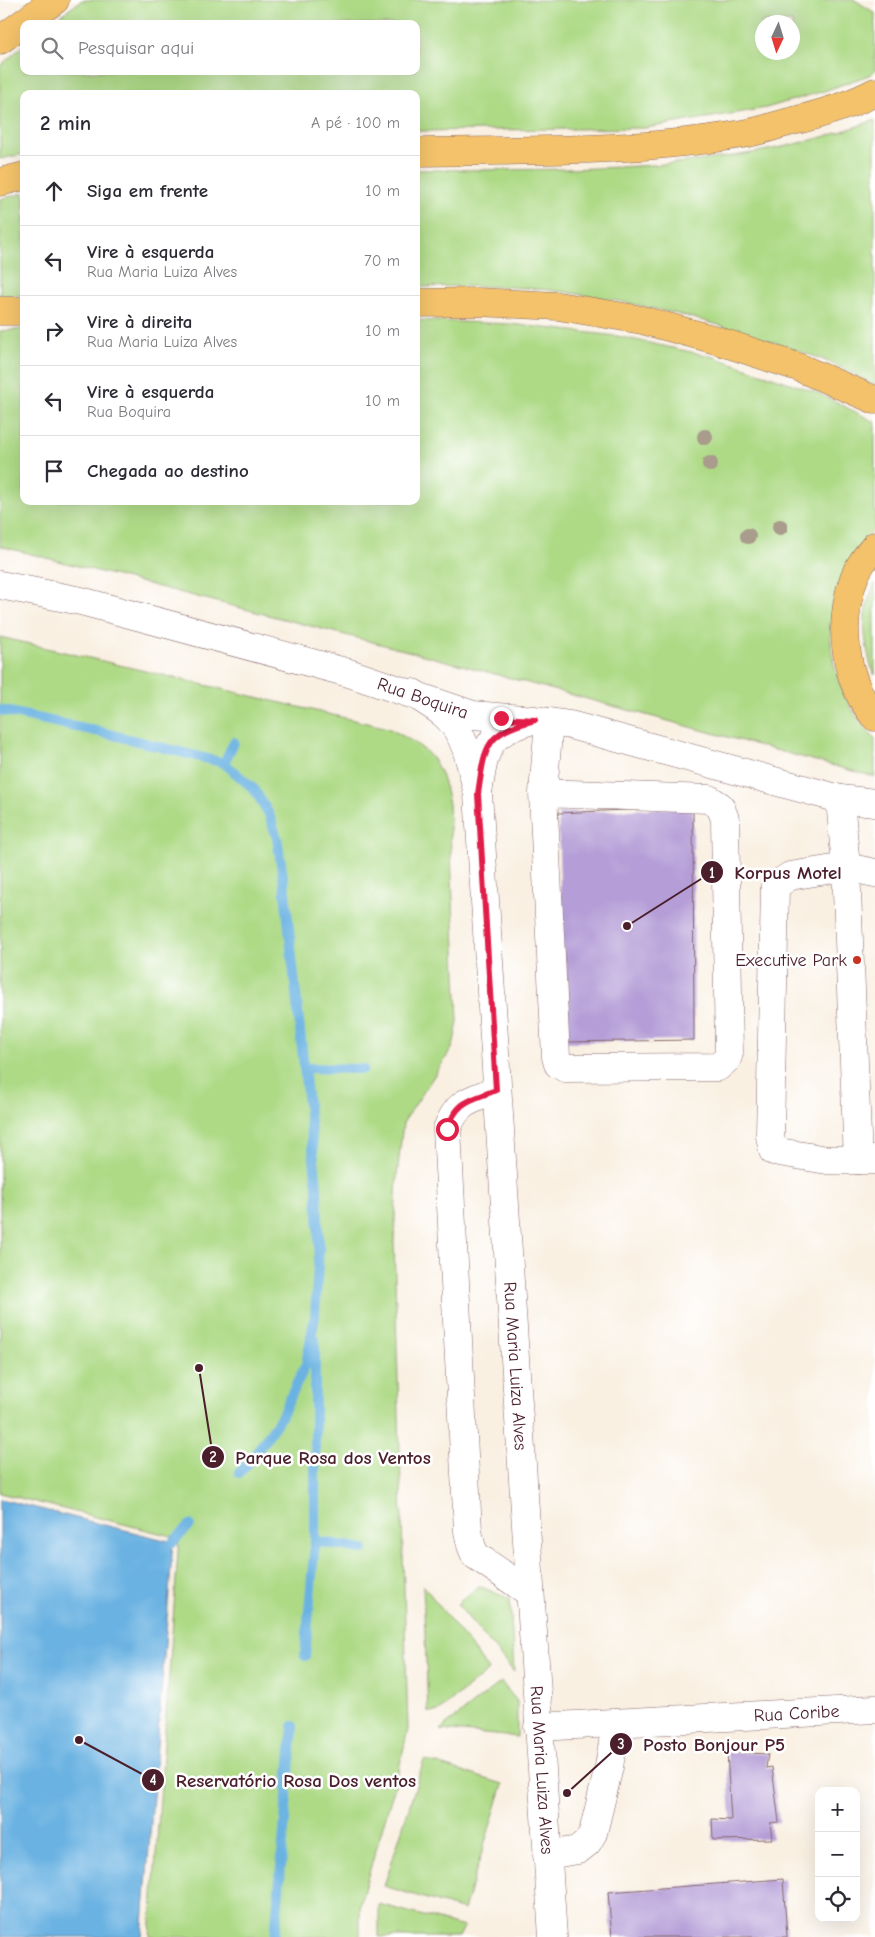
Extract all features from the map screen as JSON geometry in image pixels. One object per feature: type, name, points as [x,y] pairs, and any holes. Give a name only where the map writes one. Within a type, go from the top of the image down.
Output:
[{"type":"highway","points":[[0,32],[30,0]]},
{"type":"highway","points":[[28,20],[55,0]]},
{"type":"highway","points":[[0,40],[20,25]]},
{"type":"highway","points":[[420,152],[634,147],[691,142],[744,134],[809,117],[869,95]]},
{"type":"highway","points":[[0,182],[20,177]]},
{"type":"highway","points":[[420,303],[478,302],[558,306],[642,320],[716,340],[798,366],[875,400]]},
{"type":"highway","points":[[0,312],[20,311]]},
{"type":"highway","points":[[875,546],[854,577],[844,632],[847,658],[856,687],[867,708],[875,717]]},
{"type":"street","name":"Rua Boquira","points":[[0,585],[81,601],[349,673],[479,716],[570,725],[840,799],[875,803]]},
{"type":"street","name":"Rua Maria Luiza Alves","points":[[413,693],[444,714],[453,724],[460,735],[468,755],[478,794]]},
{"type":"street","name":"Rua Maria Luiza Alves","points":[[542,721],[503,730],[490,743],[481,769],[478,794],[553,1937]]},
{"type":"street","points":[[542,721],[543,792],[556,1057],[558,1064],[565,1068],[718,1067],[727,1059],[729,1053],[724,818],[720,806],[709,799],[543,792]]},
{"type":"street","points":[[840,799],[846,868],[866,1160],[827,1160],[773,1152],[770,1136],[775,886],[790,876],[846,868],[875,873]]},
{"type":"street","points":[[496,1090],[458,1107],[447,1129],[468,1532],[475,1555],[530,1593]]},
{"type":"street","name":"Rua Coribe","points":[[538,1727],[875,1709]]},
{"type":"street","points":[[547,1855],[578,1850],[587,1843],[593,1832],[609,1767],[616,1723]]},
{"type":"green space","points":[[82,0],[855,0],[875,13],[875,71],[869,75],[824,91],[766,108],[646,128],[420,131],[420,90],[20,90],[20,155],[0,159],[0,66],[20,48],[20,75],[420,75],[420,20],[54,20]]},
{"type":"green space","points":[[875,120],[875,385],[829,362],[783,345],[690,317],[627,303],[564,292],[527,288],[420,287],[420,170],[532,170],[648,165],[706,160],[763,151],[820,138]]},
{"type":"green space","points":[[20,194],[20,295],[0,296],[0,199]]},
{"type":"green space","points":[[420,320],[510,324],[617,336],[714,357],[816,392],[875,422],[875,528],[847,564],[840,578],[831,619],[831,637],[833,656],[843,692],[862,724],[875,738],[875,777],[458,664],[0,546],[0,331],[20,329],[20,505],[420,505]]},
{"type":"green space","points":[[875,583],[875,675],[868,655],[864,622],[868,600]]},
{"type":"green space","points":[[0,637],[388,728],[414,742],[430,756],[441,775],[445,788],[449,804],[458,1022],[453,1047],[403,1123],[397,1176],[394,1242],[408,1729],[396,1782],[360,1903],[360,1937],[150,1937],[179,1538],[0,1493]]},
{"type":"green space","points":[[423,1585],[489,1670],[438,1712],[428,1712]]},
{"type":"green space","points":[[479,1586],[510,1599],[514,1672],[457,1604]]},
{"type":"green space","points":[[501,1682],[517,1701],[517,1737],[440,1730]]},
{"type":"green space","points":[[424,1760],[503,1784],[464,1910],[384,1886]]},
{"type":"green space","points":[[379,1904],[464,1927],[459,1937],[379,1937]]},
{"type":"water","points":[[0,1499],[173,1542],[142,1937],[0,1937]]},
{"type":"building","points":[[693,807],[694,1040],[564,1042],[558,813]]},
{"type":"building","points":[[727,1752],[768,1754],[766,1768],[772,1767],[779,1822],[770,1823],[772,1839],[713,1840],[712,1819],[731,1820]]},
{"type":"building","points":[[783,1879],[787,1937],[612,1937],[608,1892]]},
{"type":"waterway","points":[[0,710],[105,733],[224,763],[254,789],[269,814],[277,838],[284,883],[317,1187],[319,1247],[315,1316],[306,1364],[281,1417],[251,1460],[239,1473]]},
{"type":"waterway","points":[[224,763],[234,742]]},
{"type":"waterway","points":[[304,1068],[363,1069]]},
{"type":"waterway","points":[[305,1656],[315,1541],[315,1339]]},
{"type":"waterway","points":[[173,1542],[190,1525]]},
{"type":"waterway","points":[[315,1541],[363,1549]]},
{"type":"waterway","points":[[275,1937],[293,1726]]},
{"type":"place","name":"Korpus Motel","points":[[627,926]]},
{"type":"place","name":"Executive Park","points":[[857,960]]},
{"type":"place","name":"Parque Rosa dos Ventos","points":[[199,1368]]},
{"type":"place","name":"Reservatório Rosa Dos ventos","points":[[79,1740]]},
{"type":"place","name":"Posto Bonjour P5","points":[[567,1793]]},
{"type":"route","points":[[447,1129],[458,1107],[496,1090],[478,794],[481,769],[490,743],[503,730],[535,720],[501,718]]}]
